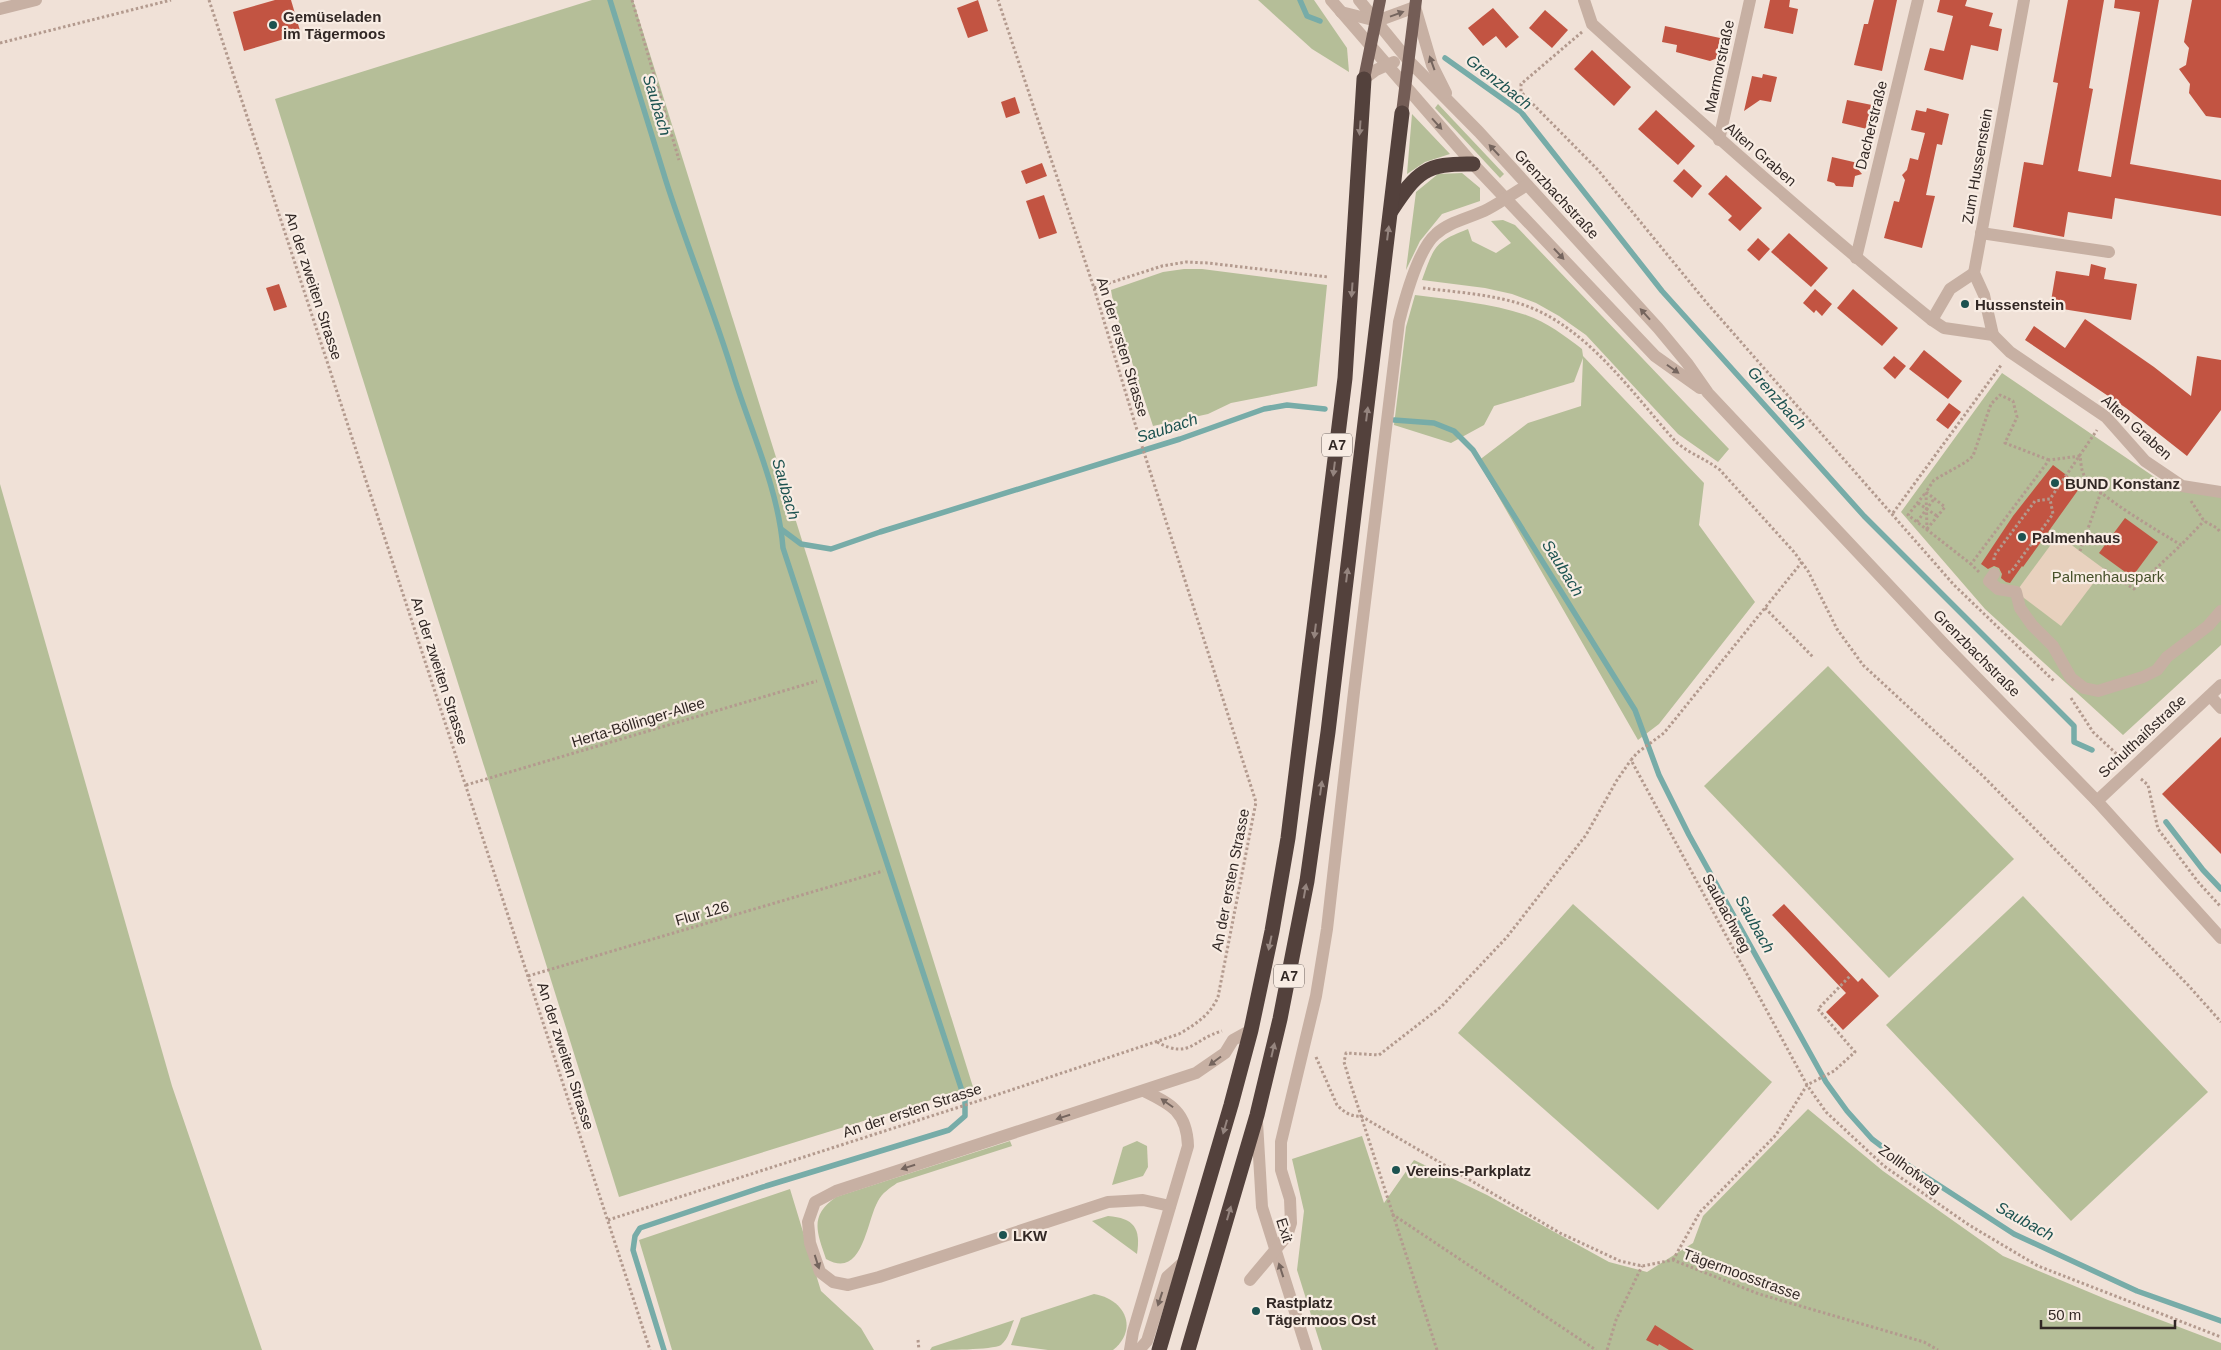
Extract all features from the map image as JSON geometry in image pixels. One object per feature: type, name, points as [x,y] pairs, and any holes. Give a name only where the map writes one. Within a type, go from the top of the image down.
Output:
[{"type":"highway","name":"A7","points":[[1159,1350],[1232,1105],[1251,1030],[1272,931],[1292,818],[1345,378],[1364,79]]},
{"type":"highway","name":"A7","points":[[1188,1350],[1257,1115],[1291,968],[1314,837],[1402,113]]},
{"type":"highway","points":[[1390,212],[1415,179],[1430,168],[1452,163],[1473,164]]},
{"type":"main road","points":[[1364,79],[1380,0]]},
{"type":"main road","points":[[1402,113],[1416,3]]},
{"type":"street","points":[[0,9],[36,0]]},
{"type":"street","name":"Grenzbachstraße","points":[[1331,0],[1473,164],[1655,356],[1708,393]]},
{"type":"street","name":"Grenzbachstraße","points":[[1359,0],[1408,60],[1454,106],[1658,328],[1708,393],[1914,613],[2097,801],[2221,938]]},
{"type":"street","name":"Alten Graben","points":[[1584,0],[1592,24],[1719,140],[1856,258],[1932,320],[1944,328],[1992,335],[2010,352],[2106,417],[2145,461],[2182,486],[2221,492]]},
{"type":"street","name":"Marmorstraße","points":[[1719,140],[1750,0]]},
{"type":"street","name":"Dacherstraße","points":[[1856,258],[1918,0]]},
{"type":"street","name":"Zum Hussenstein","points":[[1974,273],[2024,0]]},
{"type":"street","points":[[1341,12],[1377,21],[1416,3],[1432,66],[1454,106]]},
{"type":"street","points":[[1364,79],[1387,64],[1408,60]]},
{"type":"street","points":[[1250,1280],[1287,1236],[1291,1223],[1290,1199],[1282,1170],[1282,1142],[1316,996],[1326,939],[1399,322],[1407,292],[1418,264],[1426,246],[1435,234],[1446,226],[1489,209],[1527,186]]},
{"type":"street","points":[[1981,233],[2109,252]]},
{"type":"street","points":[[1932,320],[1950,288],[1974,273],[1984,295],[1992,335]]},
{"type":"street","points":[[1996,572],[1998,589],[2016,592],[2020,608],[2032,625],[2053,646],[2071,678],[2084,688],[2098,691],[2143,677],[2156,670],[2167,657],[2208,626],[2221,611]]},
{"type":"street","name":"Schulthaißstraße","points":[[2097,801],[2221,685]]},
{"type":"street","name":"Schulthaißstraße","points":[[2210,696],[2221,708]]},
{"type":"street","points":[[1170,1206],[1142,1200],[1108,1202],[879,1277],[848,1285],[833,1282],[820,1272],[810,1243],[808,1222],[815,1202],[836,1191],[1144,1091],[1204,1069],[1225,1053],[1233,1040],[1251,1030]]},
{"type":"street","points":[[1130,1350],[1133,1332],[1188,1146],[1188,1134],[1181,1117],[1169,1103],[1144,1091]]},
{"type":"street","name":"Exit","points":[[1257,1115],[1260,1193],[1264,1218],[1307,1350]]},
{"type":"street","points":[[1139,1350],[1147,1341],[1167,1277],[1186,1260]]},
{"type":"path","points":[[0,43],[171,0]]},
{"type":"path","name":"An der zweiten Strasse","points":[[208,0],[650,1350]]},
{"type":"path","points":[[632,0],[679,160]]},
{"type":"path","name":"An der ersten Strasse","points":[[608,1220],[1179,1034],[1195,1025],[1210,1011],[1218,997],[1256,802],[1140,440],[1094,288],[998,0]]},
{"type":"path","points":[[1592,24],[1521,84],[1520,92],[1598,170],[1706,302],[1893,513],[1954,585],[2058,686]]},
{"type":"path","points":[[1094,288],[1162,266],[1186,262],[1328,277]]},
{"type":"path","points":[[1418,287],[1484,295],[1510,301],[1549,317],[1584,340],[1676,442],[1686,451],[1709,461],[1720,470],[1802,562],[1837,629],[1863,665],[1983,776],[2188,985],[2221,1022]]},
{"type":"path","points":[[1893,513],[2010,352]]},
{"type":"path","points":[[2080,456],[2049,460],[2005,443],[2017,417],[2013,401],[2000,395],[1991,404],[1973,456],[1934,480],[1908,515],[1971,564],[1996,572],[2011,572],[2053,514],[2050,499],[2080,456],[2106,417]]},
{"type":"path","points":[[2080,456],[2084,475],[2101,492],[2181,545]]},
{"type":"path","points":[[1971,564],[2049,460]]},
{"type":"path","points":[[2182,486],[2204,521],[2217,528],[2221,533]]},
{"type":"path","points":[[1926,492],[1944,507],[1927,530]]},
{"type":"path","points":[[1926,492],[1927,530]]},
{"type":"path","points":[[2080,551],[2101,492]]},
{"type":"path","points":[[1917,522],[1934,499]]},
{"type":"path","points":[[1996,572],[1994,556],[2035,501],[2050,499]]},
{"type":"path","points":[[1918,503],[1937,516]]},
{"type":"path","points":[[2104,569],[2134,589],[2204,521]]},
{"type":"path","points":[[1437,1350],[1344,1062],[1346,1053],[1379,1055],[1442,1006],[1507,937],[1586,835],[1616,780],[1631,760],[1637,753],[1664,733],[1802,562]]},
{"type":"path","points":[[1765,608],[1813,657]]},
{"type":"path","name":"Herta-Böllinger-Allee","points":[[466,785],[817,680]]},
{"type":"path","points":[[2064,692],[2093,732],[2148,785],[2158,829],[2199,883],[2221,907]]},
{"type":"path","name":"Saubachweg","points":[[1631,760],[1807,1085]]},
{"type":"path","name":"Flur 126","points":[[528,976],[883,871]]},
{"type":"path","points":[[1673,1260],[1700,1212],[1776,1135],[1807,1085],[1834,1071],[1855,1052],[1818,1009],[1850,976]]},
{"type":"path","points":[[1156,1042],[1172,1049],[1186,1050],[1217,1032],[1227,1030]]},
{"type":"path","name":"Tägermoosstrasse","points":[[1314,1054],[1337,1105],[1342,1111],[1354,1117],[1361,1116],[1560,1233],[1620,1261],[1642,1266],[1673,1260],[1705,1271],[1758,1294],[1924,1342],[1938,1350]]},
{"type":"path","name":"Zollhofweg","points":[[1807,1085],[1826,1112],[1884,1166],[1969,1225],[2038,1266],[2221,1337]]},
{"type":"path","points":[[1392,1213],[1596,1350]]},
{"type":"path","points":[[1607,1350],[1616,1320],[1642,1266]]},
{"type":"path","points":[[918,1340],[919,1350]]},
{"type":"green space","points":[[592,0],[633,0],[973,1087],[619,1197],[275,99]]},
{"type":"green space","points":[[1258,0],[1314,0],[1347,48],[1349,72],[1312,49]]},
{"type":"green space","points":[[1438,104],[1504,174],[1500,178],[1435,108]]},
{"type":"green space","points":[[1412,114],[1450,154],[1425,162],[1407,174]]},
{"type":"green space","points":[[1462,173],[1480,188],[1480,201],[1442,214],[1420,241],[1406,270],[1416,192],[1438,174]]},
{"type":"green space","points":[[1503,220],[1515,225],[1729,449],[1718,462],[1678,434],[1586,335],[1559,316],[1536,303],[1512,294],[1485,288],[1422,280],[1429,260],[1437,247],[1448,238],[1468,229],[1472,241],[1496,253],[1511,243],[1491,221]]},
{"type":"green space","points":[[1202,269],[1327,285],[1317,386],[1231,403],[1208,414],[1153,426],[1114,307],[1111,290],[1163,272]]},
{"type":"green space","points":[[1415,295],[1471,302],[1513,311],[1541,321],[1555,330],[1582,349],[1583,356],[1704,483],[1699,525],[1755,602],[1659,724],[1638,740],[1478,461],[1528,423],[1581,406],[1583,358],[1574,382],[1494,406],[1484,425],[1451,443],[1394,425],[1406,327]]},
{"type":"green space","name":"Palmenhauspark","points":[[2002,373],[2172,489],[2221,492],[2221,645],[2123,735],[1985,609],[1901,512]]},
{"type":"green space","points":[[0,484],[172,1086],[262,1350],[0,1350]]},
{"type":"green space","points":[[1828,666],[2014,859],[1889,978],[1704,786]]},
{"type":"green space","points":[[2023,896],[2208,1092],[2071,1221],[1886,1025]]},
{"type":"green space","points":[[1573,904],[1772,1082],[1658,1210],[1458,1033]]},
{"type":"green space","points":[[1808,1109],[1883,1171],[2003,1256],[2108,1300],[2221,1343],[2221,1350],[1322,1350],[1297,1270],[1304,1211],[1292,1159],[1362,1136],[1384,1203],[1414,1160],[1487,1195],[1609,1262],[1647,1272],[1693,1243],[1703,1216]]},
{"type":"green space","points":[[1010,1141],[1012,1146],[897,1183],[884,1193],[878,1201],[856,1255],[848,1262],[838,1263],[826,1259],[818,1233],[819,1218],[827,1204],[836,1197]]},
{"type":"green space","points":[[1137,1141],[1147,1146],[1148,1167],[1143,1176],[1112,1185],[1123,1147]]},
{"type":"green space","points":[[790,1189],[821,1291],[861,1328],[874,1350],[672,1350],[639,1240]]},
{"type":"green space","points":[[1108,1216],[1124,1219],[1134,1226],[1138,1237],[1137,1254],[1092,1221]]},
{"type":"green space","points":[[1094,1294],[1114,1302],[1125,1316],[1127,1324],[1125,1333],[1121,1342],[1113,1350],[1048,1350],[1011,1345],[1021,1318]]},
{"type":"green space","points":[[1014,1320],[1004,1342],[996,1347],[930,1350],[932,1347]]},
{"type":"shaded area","points":[[2058,535],[2104,569],[2061,626],[2016,592]]},
{"type":"building","points":[[275,0],[291,0],[301,34],[244,51],[233,12]]},
{"type":"building","points":[[978,0],[988,31],[968,38],[957,8]]},
{"type":"building","points":[[1770,0],[1790,0],[1789,7],[1798,9],[1793,34],[1764,28]]},
{"type":"building","points":[[1874,0],[1897,0],[1882,71],[1854,65],[1864,24],[1868,24]]},
{"type":"building","points":[[1940,0],[1967,0],[1965,6],[1993,13],[1989,26],[2002,29],[1998,51],[1971,45],[1963,80],[1924,70],[1930,48],[1944,51],[1953,16],[1937,12]]},
{"type":"building","points":[[2068,0],[2104,0],[2089,88],[2093,89],[2078,171],[2111,177],[2140,12],[2114,8],[2115,0],[2159,0],[2130,164],[2221,180],[2221,216],[2115,198],[2112,219],[2068,212],[2064,237],[2013,227],[2024,162],[2043,165],[2058,83],[2053,82]]},
{"type":"building","points":[[2192,0],[2221,0],[2221,118],[2206,116],[2189,93],[2190,84],[2179,69],[2186,65],[2189,48],[2184,42]]},
{"type":"building","points":[[1493,8],[1519,37],[1506,48],[1496,36],[1483,46],[1468,28]]},
{"type":"building","points":[[1545,10],[1568,30],[1552,48],[1529,28]]},
{"type":"building","points":[[1665,26],[1720,38],[1717,52],[1720,57],[1710,61],[1676,52],[1677,45],[1662,42]]},
{"type":"building","points":[[1592,50],[1631,87],[1614,106],[1574,69]]},
{"type":"building","points":[[1763,74],[1777,77],[1771,102],[1760,100],[1744,111],[1752,76],[1762,78]]},
{"type":"building","points":[[1015,97],[1020,113],[1006,118],[1001,102]]},
{"type":"building","points":[[1847,100],[1872,105],[1867,129],[1842,123]]},
{"type":"building","points":[[1927,108],[1949,114],[1942,145],[1937,144],[1926,195],[1935,196],[1922,248],[1884,238],[1894,201],[1899,202],[1905,180],[1902,175],[1907,170],[1910,158],[1918,160],[1925,133],[1911,130],[1916,110],[1926,112]]},
{"type":"building","points":[[1656,110],[1695,146],[1678,165],[1638,129]]},
{"type":"building","points":[[1832,157],[1858,163],[1857,168],[1862,174],[1855,176],[1853,187],[1836,186],[1834,183],[1827,181]]},
{"type":"building","points":[[1042,163],[1047,176],[1026,184],[1021,171]]},
{"type":"building","points":[[1684,169],[1702,186],[1692,198],[1673,181]]},
{"type":"building","points":[[1726,175],[1762,208],[1740,231],[1728,220],[1732,216],[1708,194]]},
{"type":"building","points":[[1044,195],[1057,233],[1039,239],[1026,201]]},
{"type":"building","points":[[1789,233],[1828,268],[1811,287],[1771,252]]},
{"type":"building","points":[[1758,238],[1770,249],[1759,261],[1747,250]]},
{"type":"building","points":[[2091,264],[2106,268],[2104,279],[2137,284],[2131,320],[2050,307],[2056,271],[2089,276]]},
{"type":"building","points":[[279,284],[287,307],[274,311],[266,288]]},
{"type":"building","points":[[1815,289],[1832,304],[1822,316],[1816,310],[1814,313],[1803,303]]},
{"type":"building","points":[[1853,289],[1898,328],[1882,346],[1837,308]]},
{"type":"building","points":[[2085,319],[2154,367],[2191,396],[2197,356],[2221,360],[2221,410],[2187,456],[2126,408],[2025,340],[2034,326],[2065,348]]},
{"type":"building","points":[[1924,350],[1962,381],[1948,399],[1909,369]]},
{"type":"building","points":[[1894,356],[1906,366],[1895,379],[1883,368]]},
{"type":"building","points":[[1949,403],[1961,412],[1948,429],[1936,420]]},
{"type":"building","name":"Palmenhaus","points":[[2053,465],[2081,486],[2023,567],[2010,583],[2006,582],[2001,578],[2002,574],[1999,568],[1994,566],[1988,569],[1981,564],[2013,516]]},
{"type":"building","points":[[2125,518],[2158,542],[2132,577],[2099,553]]},
{"type":"building","points":[[2221,737],[2221,854],[2162,794]]},
{"type":"building","points":[[1784,904],[1858,982],[1862,978],[1879,996],[1843,1030],[1826,1012],[1846,993],[1772,915]]},
{"type":"building","points":[[1655,1325],[1694,1350],[1669,1350],[1659,1344],[1658,1346],[1646,1340]]},
{"type":"waterway","points":[[610,0],[674,206],[763,461],[776,504],[783,548],[965,1100],[965,1116],[949,1130],[766,1186],[640,1228],[635,1236],[633,1250],[664,1350]]},
{"type":"waterway","name":"Grenzbach","points":[[1300,0],[1307,16],[1320,21]]},
{"type":"waterway","name":"Grenzbach","points":[[1445,58],[1521,112],[1662,291],[1864,516],[2074,726],[2074,742],[2092,750]]},
{"type":"waterway","name":"Saubach","points":[[781,529],[801,544],[831,549],[1180,439],[1264,409],[1287,405],[1325,409]]},
{"type":"waterway","name":"Saubach","points":[[1394,420],[1434,423],[1454,431],[1473,450],[1635,710],[1659,775],[1689,835],[1826,1082],[1847,1111],[1872,1139],[1897,1158],[2014,1234],[2137,1291],[2221,1321]]},
{"type":"waterway","name":"Grenzbach","points":[[2166,822],[2203,870],[2221,889]]},
{"type":"place","name":"Gemüseladen im Tägermoos","points":[[273,25]]},
{"type":"place","name":"Hussenstein","points":[[1965,304]]},
{"type":"place","name":"BUND Konstanz","points":[[2055,483]]},
{"type":"place","name":"Palmenhaus","points":[[2022,537]]},
{"type":"place","name":"Vereins-Parkplatz","points":[[1396,1170]]},
{"type":"place","name":"LKW","points":[[1003,1235]]},
{"type":"place","name":"Rastplatz Tägermoos Ost","points":[[1256,1311]]}]
